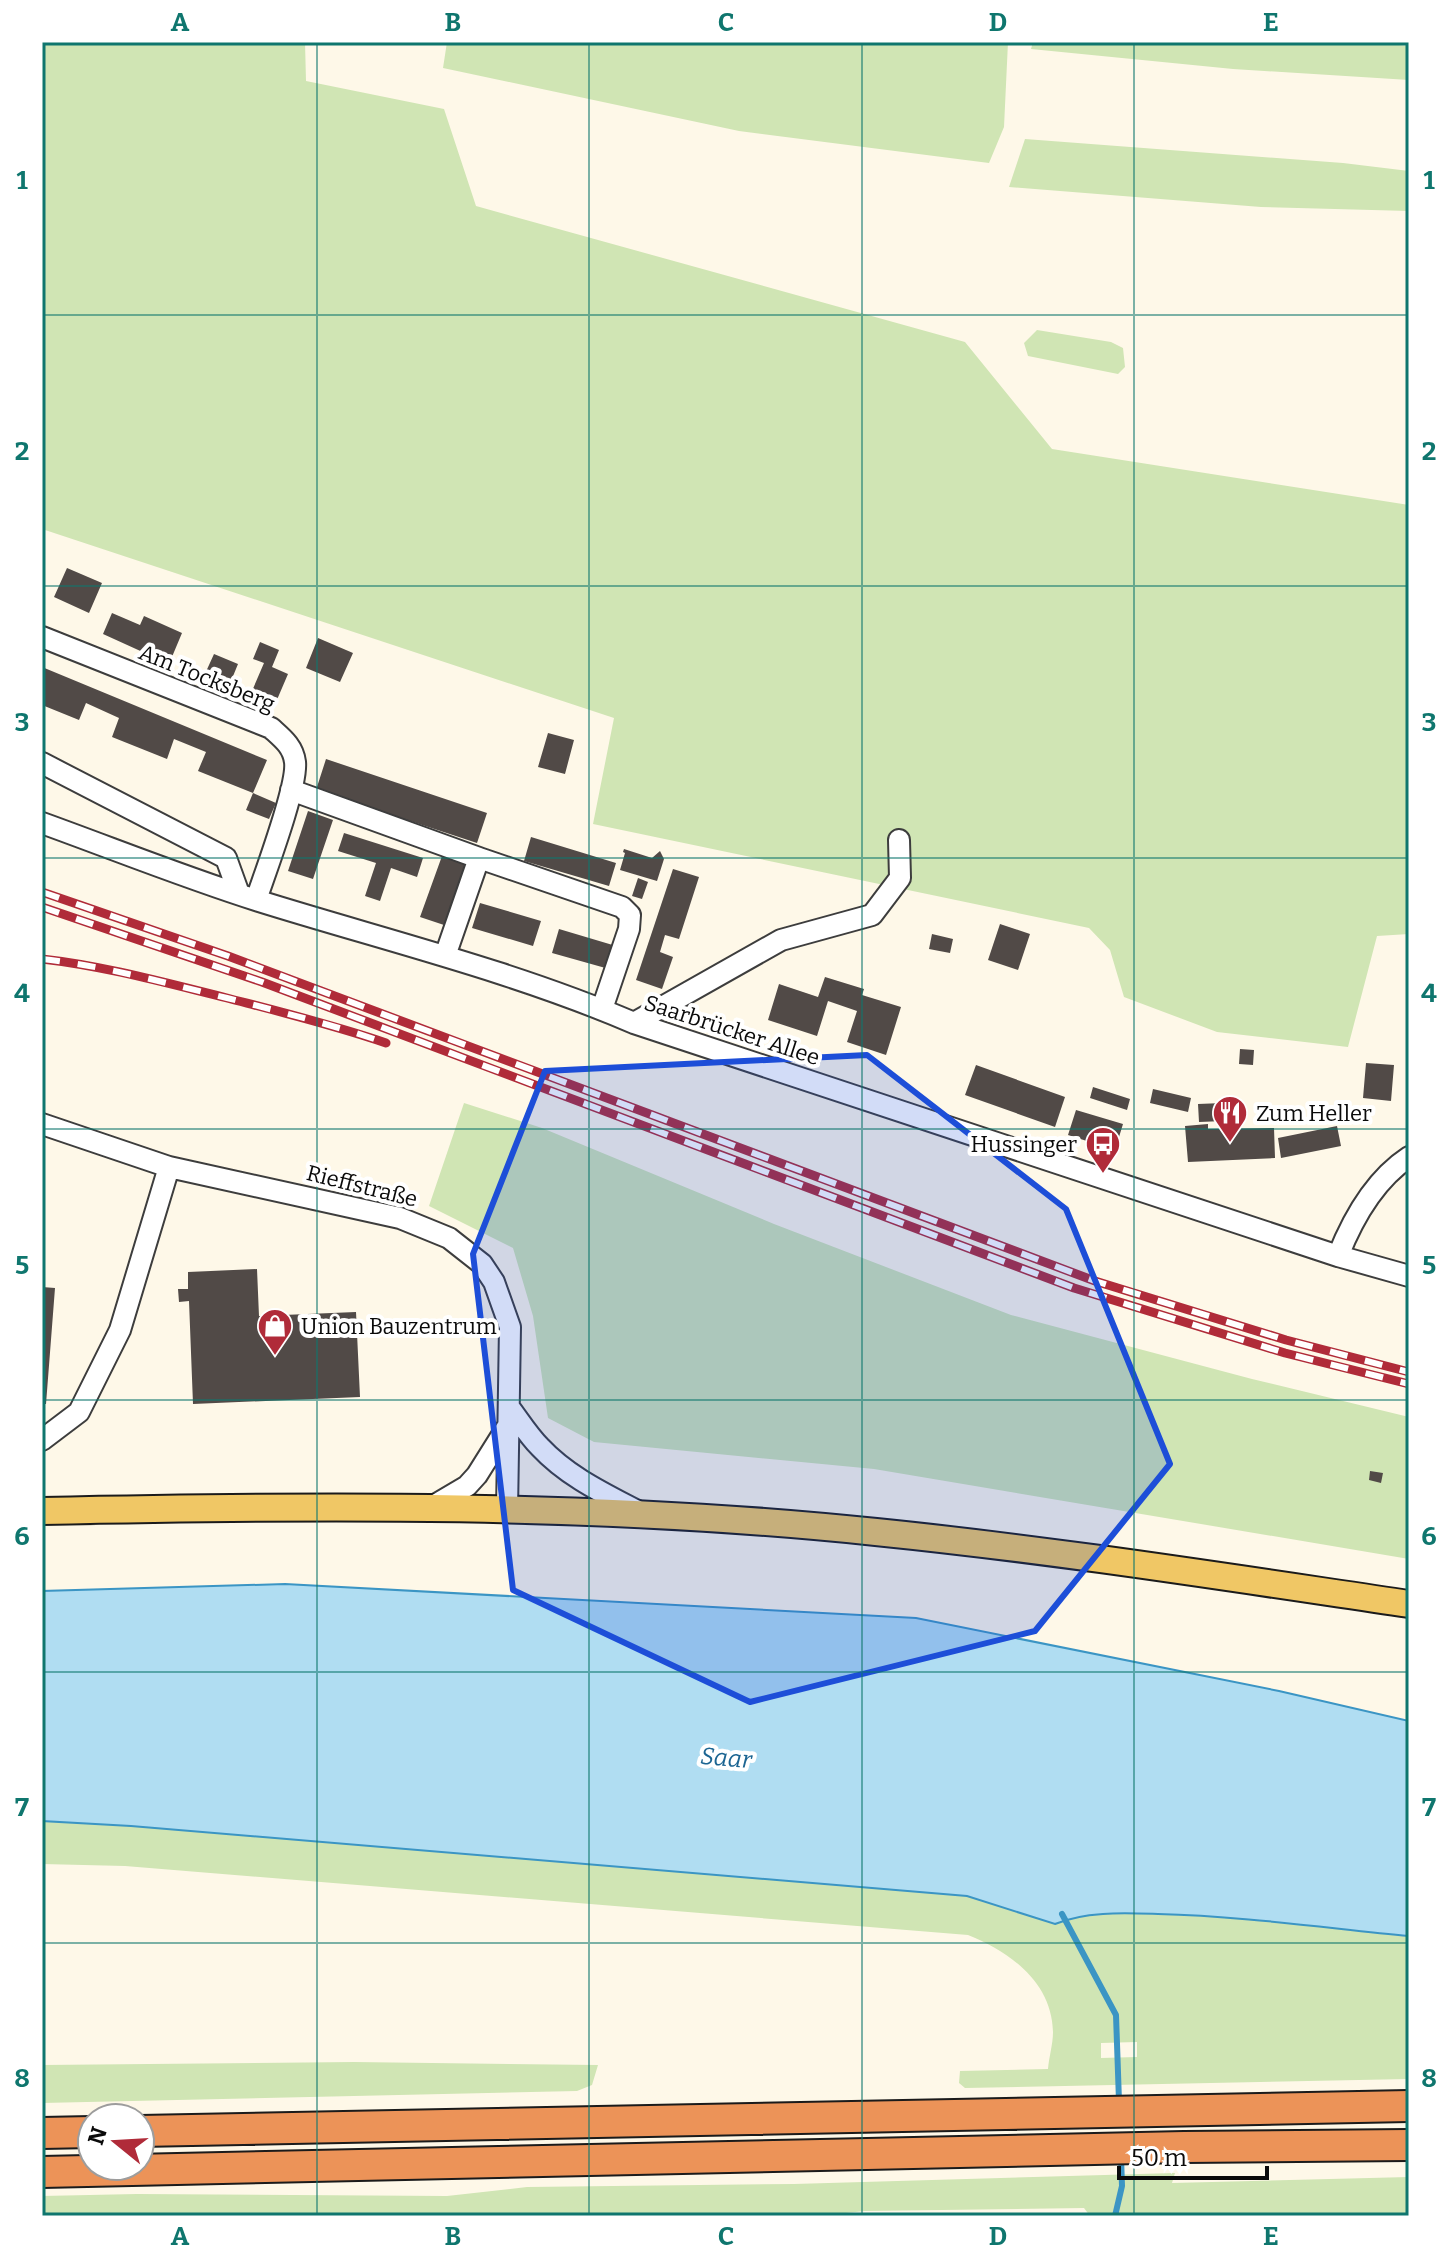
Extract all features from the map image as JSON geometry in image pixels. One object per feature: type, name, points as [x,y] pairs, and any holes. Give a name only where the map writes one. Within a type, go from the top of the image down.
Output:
[{"type":"highway","points":[[156,2131],[1409,2106]]},
{"type":"highway","points":[[42,2133],[76,2132]]},
{"type":"highway","points":[[42,2172],[1070,2149],[1409,2145]]},
{"type":"main road","points":[[42,1511],[176,1508],[643,1514],[874,1531],[1084,1557],[1409,1604]]},
{"type":"street","name":"Am Tocksberg","points":[[42,637],[271,728],[289,743],[295,764],[291,790],[248,897]]},
{"type":"street","points":[[42,763],[226,858],[248,897]]},
{"type":"street","points":[[291,790],[622,907],[630,915],[629,929],[602,1009]]},
{"type":"street","name":"Saarbrücker Allee","points":[[42,823],[248,897],[445,956],[602,1009],[634,1023],[1338,1256],[1409,1276]]},
{"type":"street","points":[[634,1023],[781,940],[872,915],[900,878],[899,840]]},
{"type":"street","points":[[445,956],[479,858]]},
{"type":"street","name":"Rieffstraße","points":[[42,1124],[169,1167],[400,1218],[449,1238],[482,1264],[494,1282],[510,1327],[507,1511]]},
{"type":"street","points":[[1338,1256],[1359,1210],[1377,1185],[1409,1157]]},
{"type":"street","points":[[42,1440],[79,1412],[120,1330],[169,1167]]},
{"type":"street","points":[[427,1510],[467,1486],[477,1475],[509,1415],[560,1465],[587,1484],[643,1514]]},
{"type":"highlighted area","points":[[867,1055],[1066,1209],[1170,1464],[1035,1631],[750,1702],[513,1590],[473,1254],[545,1071]]},
{"type":"green space","points":[[42,42],[305,42],[306,81],[444,109],[476,206],[965,342],[1052,449],[1409,505],[1409,934],[1377,936],[1348,1047],[1217,1032],[1124,997],[1110,950],[1089,928],[593,824],[614,718],[42,529]]},
{"type":"green space","points":[[447,42],[1008,42],[1004,127],[989,163],[739,131],[443,68]]},
{"type":"green space","points":[[1033,42],[1368,42],[1409,46],[1409,80],[1233,69],[1031,49]]},
{"type":"green space","points":[[1025,139],[1343,163],[1409,171],[1409,211],[1261,207],[1009,187]]},
{"type":"green space","points":[[1037,330],[1111,342],[1123,348],[1125,367],[1118,374],[1028,356],[1024,343]]},
{"type":"green space","points":[[464,1103],[542,1128],[774,1224],[1011,1315],[1409,1417],[1409,1559],[874,1469],[594,1442],[548,1418],[533,1316],[513,1248],[429,1206]]},
{"type":"green space","points":[[42,1821],[967,1896],[1055,1923],[1119,1913],[1189,1915],[1409,1936],[1409,2079],[965,2088],[959,2083],[960,2071],[1048,2069],[1053,2032],[1045,1998],[1026,1971],[999,1950],[968,1935],[125,1866],[42,1864]],"holes":[[[1137,2042],[1137,2057],[1101,2058],[1101,2043]]]},
{"type":"green space","points":[[354,2062],[598,2065],[592,2085],[577,2091],[42,2103],[42,2065]]},
{"type":"green space","points":[[1175,2173],[1172,2183],[1409,2177],[1409,2216],[1090,2216],[1084,2208],[865,2211],[817,2216],[42,2216],[42,2196],[447,2196],[527,2187],[794,2184]]},
{"type":"water","name":"Saar","points":[[285,1584],[916,1618],[1279,1691],[1409,1721],[1409,1936],[1189,1915],[1119,1913],[1093,1915],[1055,1924],[967,1896],[42,1821],[42,1591]]},
{"type":"building","points":[[67,568],[102,583],[89,613],[54,597]]},
{"type":"building","points":[[112,613],[140,625],[144,616],[182,633],[169,664],[103,634]]},
{"type":"building","points":[[318,638],[353,653],[340,682],[306,668]]},
{"type":"building","points":[[260,642],[279,650],[272,667],[288,674],[273,709],[249,698],[264,663],[253,659]]},
{"type":"building","points":[[214,654],[238,664],[229,686],[204,676]]},
{"type":"building","points":[[42,667],[267,760],[253,793],[198,771],[206,752],[174,739],[167,759],[112,737],[119,718],[86,703],[79,720],[42,705]]},
{"type":"building","points":[[548,733],[574,740],[565,774],[538,767]]},
{"type":"building","points":[[326,759],[487,813],[477,843],[316,790]]},
{"type":"building","points":[[253,793],[276,803],[269,819],[246,810]]},
{"type":"building","points":[[308,811],[333,820],[313,879],[288,871]]},
{"type":"building","points":[[344,833],[423,858],[417,877],[391,868],[380,901],[365,896],[376,863],[338,851]]},
{"type":"building","points":[[531,837],[616,863],[609,886],[524,861]]},
{"type":"building","points":[[624,849],[652,858],[660,851],[664,859],[657,881],[620,870]]},
{"type":"building","points":[[442,856],[468,865],[447,926],[420,917]]},
{"type":"building","points":[[673,869],[699,877],[679,939],[665,935],[660,952],[673,957],[662,989],[636,980]]},
{"type":"building","points":[[638,878],[648,882],[642,899],[632,896]]},
{"type":"building","points":[[480,903],[541,921],[533,946],[472,928]]},
{"type":"building","points":[[1000,924],[1030,934],[1018,970],[988,960]]},
{"type":"building","points":[[559,929],[616,946],[609,969],[552,953]]},
{"type":"building","points":[[932,934],[953,939],[950,953],[929,949]]},
{"type":"building","points":[[825,977],[864,989],[862,995],[901,1007],[886,1055],[847,1042],[857,1011],[828,1001],[817,1036],[768,1020],[779,984],[818,997]]},
{"type":"building","points":[[1240,1049],[1254,1050],[1253,1065],[1239,1064]]},
{"type":"building","points":[[1366,1063],[1394,1065],[1391,1101],[1363,1098]]},
{"type":"building","points":[[976,1065],[1065,1097],[1055,1127],[965,1095]]},
{"type":"building","points":[[1093,1087],[1130,1099],[1127,1110],[1090,1098]]},
{"type":"building","points":[[1153,1089],[1191,1098],[1188,1112],[1150,1103]]},
{"type":"building","points":[[1223,1103],[1224,1121],[1199,1122],[1198,1104]]},
{"type":"building","points":[[1076,1110],[1123,1124],[1115,1150],[1068,1135]]},
{"type":"building","name":"Zum Heller","points":[[1208,1124],[1208,1129],[1274,1128],[1275,1158],[1188,1162],[1185,1126]]},
{"type":"building","points":[[1337,1126],[1341,1146],[1281,1158],[1278,1138]]},
{"type":"building","name":"Union Bauzentrum","points":[[257,1269],[259,1316],[356,1312],[360,1397],[193,1404],[189,1301],[179,1302],[178,1289],[188,1289],[188,1272]]},
{"type":"building","points":[[42,1287],[55,1288],[46,1404],[42,1404]]},
{"type":"building","points":[[1370,1471],[1383,1473],[1381,1483],[1369,1480]]},
{"type":"waterway","points":[[1062,1914],[1116,2015],[1119,2101]]},
{"type":"waterway","points":[[1115,2216],[1122,2186],[1121,2156]]},
{"type":"railway","points":[[42,892],[228,956],[1095,1281],[1286,1340],[1409,1372]]},
{"type":"railway","points":[[42,907],[262,982],[1074,1288],[1285,1353],[1409,1384]]},
{"type":"railway","points":[[42,959],[158,981],[307,1019],[386,1043]]},
{"type":"place","name":"Zum Heller","points":[[1230,1144]]},
{"type":"place","name":"Hussinger","points":[[1103,1175]]},
{"type":"place","name":"Union Bauzentrum","points":[[275,1357]]}]
